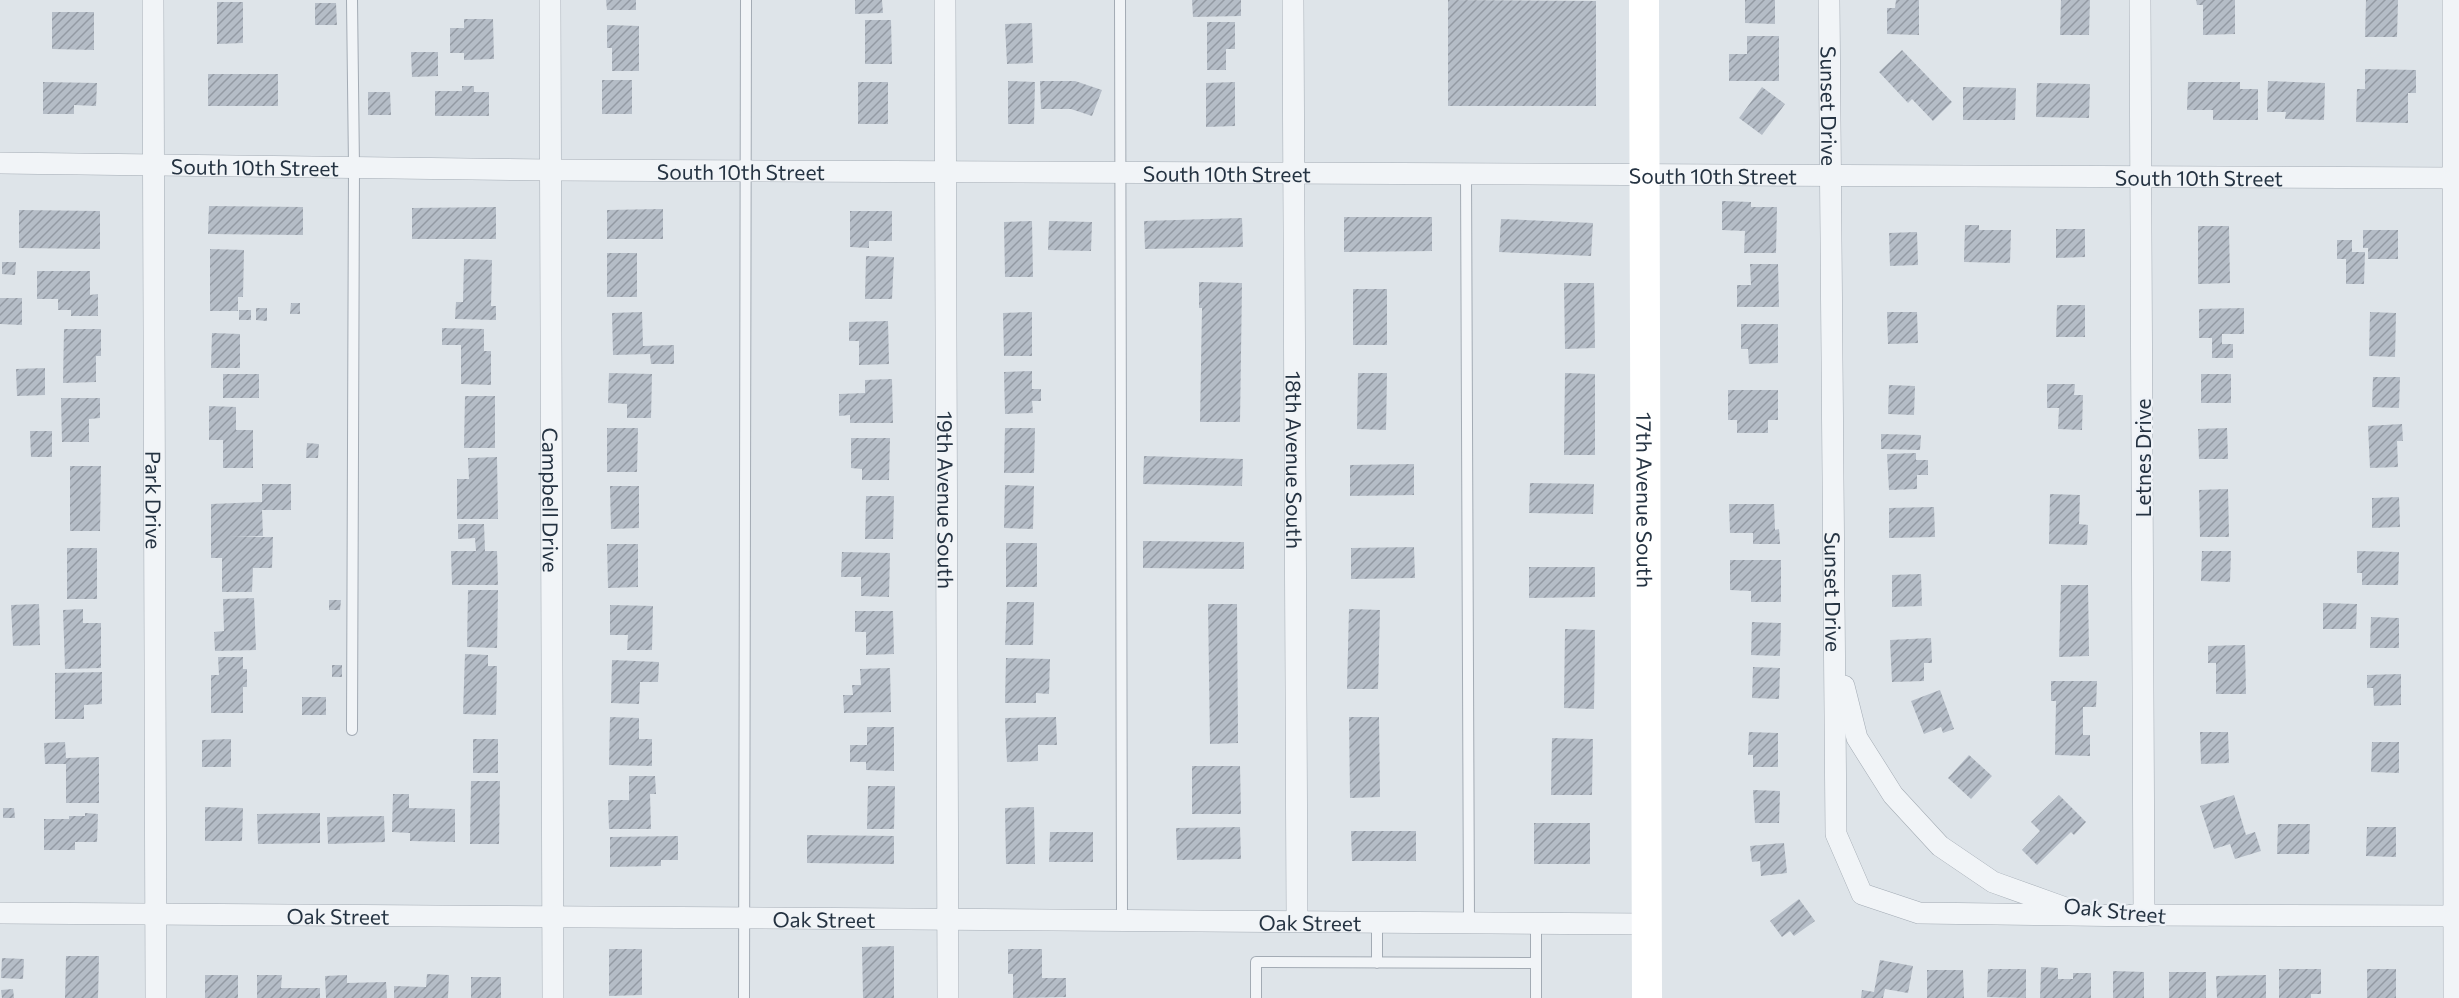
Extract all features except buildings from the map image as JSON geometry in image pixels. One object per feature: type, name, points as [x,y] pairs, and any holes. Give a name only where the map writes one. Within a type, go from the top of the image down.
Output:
[{"type":"street","name":"Park Drive","points":[[153,0],[156,998]]},
{"type":"street","name":"Campbell Drive","points":[[550,0],[553,998]]},
{"type":"street","name":"19th Avenue South","points":[[945,0],[948,998]]},
{"type":"street","name":"18th Avenue South","points":[[1293,0],[1297,920]]},
{"type":"street","name":"17th Avenue South","points":[[1644,0],[1647,998]]},
{"type":"street","name":"Sunset Drive","points":[[1829,0],[1836,834],[1862,894],[1919,913],[2144,916]]},
{"type":"street","name":"Letnes Drive","points":[[2140,0],[2144,916]]},
{"type":"street","points":[[2453,0],[2457,178],[2455,916],[2457,954],[2454,998]]},
{"type":"street","name":"South 10th Street","points":[[0,163],[551,170],[2457,178]]},
{"type":"street","name":"Oak Street","points":[[1836,654],[1857,738],[1893,795],[1940,846],[1993,882],[2072,910],[2144,916],[2455,916]]},
{"type":"street","name":"Oak Street","points":[[0,913],[744,916],[1646,924]]},
{"type":"lane","points":[[352,0],[354,167],[352,730]]},
{"type":"lane","points":[[744,998],[746,0]]},
{"type":"lane","points":[[1120,0],[1122,919]]},
{"type":"lane","points":[[1466,174],[1470,922]]},
{"type":"lane","points":[[1377,921],[1377,963]]},
{"type":"lane","points":[[1536,923],[1536,998]]},
{"type":"lane","points":[[1256,998],[1256,962],[1536,963]]}]
